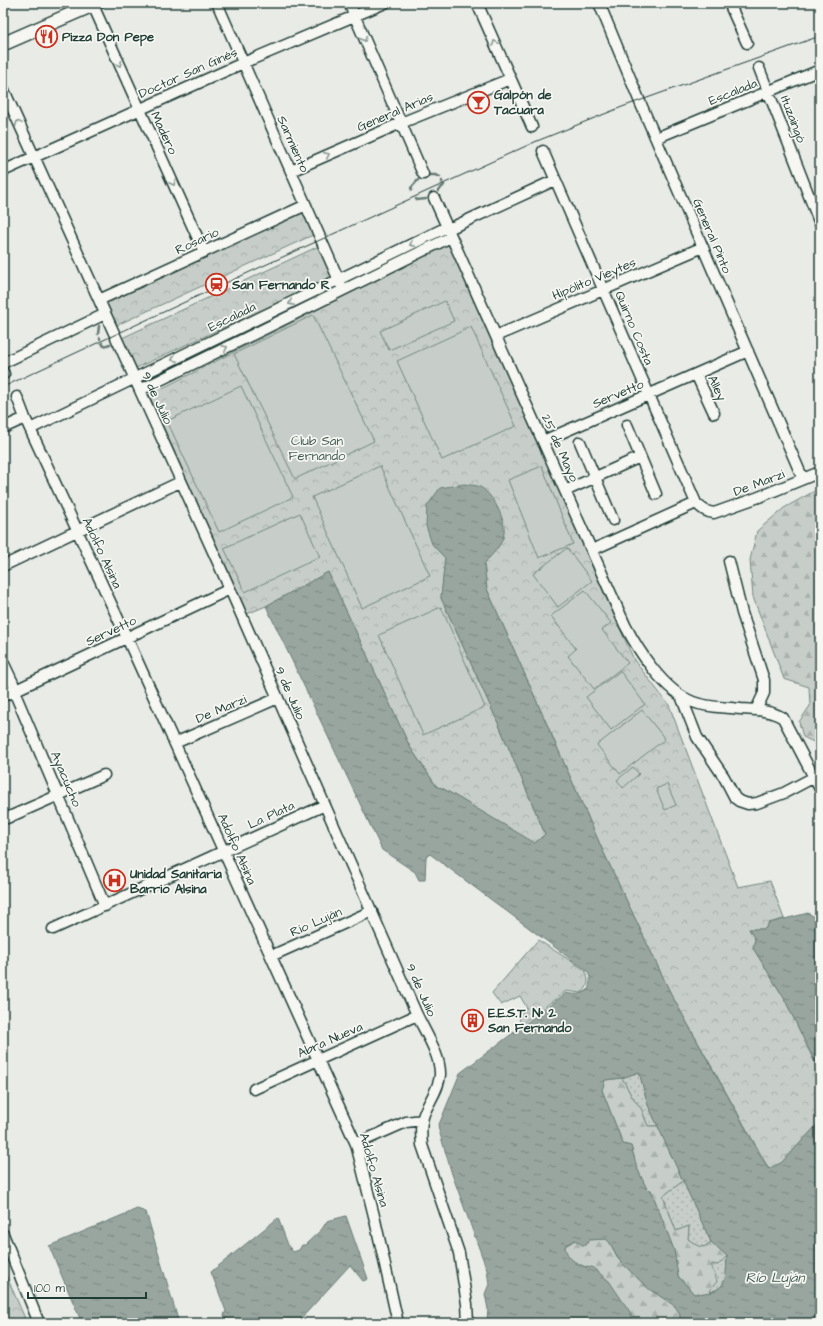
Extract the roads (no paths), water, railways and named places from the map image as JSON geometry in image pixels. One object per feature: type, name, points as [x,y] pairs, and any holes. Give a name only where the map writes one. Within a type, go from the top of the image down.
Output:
[{"type":"main road","points":[[3,44],[94,4]]},
{"type":"street","name":"Sarmiento","points":[[217,3],[345,293]]},
{"type":"street","points":[[349,3],[423,174]]},
{"type":"street","name":"Doctor San Ginés","points":[[3,171],[243,63],[384,3]]},
{"type":"street","points":[[477,3],[532,127]]},
{"type":"street","name":"General Pinto","points":[[599,3],[804,480]]},
{"type":"street","points":[[729,3],[747,43]]},
{"type":"street","name":"Madero","points":[[94,4],[139,109],[204,252]]},
{"type":"street","name":"Ituzaingó","points":[[759,68],[820,224]]},
{"type":"street","name":"Escalada","points":[[656,138],[820,70]]},
{"type":"street","name":"General Arias","points":[[291,171],[401,123],[510,79]]},
{"type":"street","name":"9 de Julio","points":[[3,88],[33,157],[100,300],[180,482],[230,589],[417,1015],[439,1061],[440,1076],[437,1087],[422,1120],[421,1136],[422,1145],[459,1253],[467,1304],[468,1323]]},
{"type":"street","name":"Quirno Costa","points":[[542,151],[696,503],[701,509],[707,512]]},
{"type":"street","name":"Escalada","points":[[30,429],[447,227],[453,227],[555,180]]},
{"type":"street","name":"25 de Mayo","points":[[434,198],[634,641],[642,656],[667,684],[681,696]]},
{"type":"street","name":"Rosario","points":[[100,300],[306,205]]},
{"type":"street","name":"Escalada","points":[[140,390],[345,293],[451,237]]},
{"type":"street","name":"Hipólito Vieytes","points":[[496,336],[703,247]]},
{"type":"street","points":[[3,363],[105,314]]},
{"type":"street","name":"Servetto","points":[[543,441],[748,352]]},
{"type":"street","name":"Alley","points":[[696,374],[714,413]]},
{"type":"street","name":"Adolfo Alsina","points":[[17,397],[25,418],[175,743],[356,1144],[398,1323]]},
{"type":"street","points":[[3,428],[25,418]]},
{"type":"street","points":[[627,425],[656,494]]},
{"type":"street","points":[[580,442],[613,520]]},
{"type":"street","points":[[565,491],[640,457]]},
{"type":"street","name":"De Marzi","points":[[707,512],[714,513],[804,480],[820,472]]},
{"type":"street","points":[[3,566],[180,482]]},
{"type":"street","points":[[592,550],[696,503]]},
{"type":"street","points":[[729,561],[742,613],[764,680],[764,692],[756,710]]},
{"type":"street","name":"Servetto","points":[[3,696],[230,589]]},
{"type":"street","name":"Ayacucho","points":[[3,662],[105,906]]},
{"type":"street","points":[[681,696],[702,705],[756,710],[777,714],[783,718],[817,775],[820,789]]},
{"type":"street","points":[[681,696],[696,737],[739,801],[748,804],[757,803],[784,793],[817,775]]},
{"type":"street","name":"De Marzi","points":[[175,743],[278,698]]},
{"type":"street","points":[[7,818],[104,775]]},
{"type":"street","name":"La Plata","points":[[53,929],[325,805]]},
{"type":"street","name":"Río Luján","points":[[271,956],[372,911]]},
{"type":"street","name":"Abra Nueva","points":[[254,1089],[417,1015]]},
{"type":"street","points":[[356,1144],[406,1122],[422,1120]]},
{"type":"street","points":[[3,1234],[39,1323]]},
{"type":"water","points":[[464,484],[478,486],[485,490],[497,507],[503,521],[504,533],[499,546],[484,564],[487,589],[603,851],[671,994],[768,1169],[781,1163],[820,1122],[820,1323],[680,1323],[680,1314],[675,1306],[649,1289],[628,1269],[619,1260],[610,1243],[606,1239],[589,1240],[586,1245],[582,1245],[575,1240],[565,1246],[568,1254],[574,1262],[583,1267],[592,1267],[609,1281],[630,1312],[633,1323],[490,1323],[487,1320],[488,1309],[485,1294],[489,1284],[487,1270],[452,1174],[438,1127],[460,1073],[566,993],[577,994],[588,990],[590,977],[584,968],[430,854],[426,857],[425,880],[419,880],[415,872],[382,850],[266,606],[328,572],[410,747],[437,787],[442,788],[535,843],[545,834],[499,725],[441,598],[445,558],[432,544],[426,526],[427,506],[440,488]],"holes":[[[639,1072],[648,1105],[711,1242],[727,1256],[726,1274],[722,1286],[718,1289],[694,1294],[678,1276],[674,1250],[651,1190],[647,1189],[637,1168],[631,1146],[623,1144],[602,1090],[605,1080],[622,1078]]]},
{"type":"water","points":[[808,913],[820,919],[820,1073],[784,998],[753,948],[755,939],[749,929],[765,929],[769,923]]},
{"type":"water","points":[[137,1209],[146,1212],[179,1323],[82,1323],[49,1246]]},
{"type":"water","points":[[346,1216],[368,1279],[363,1281],[350,1265],[297,1323],[227,1323],[224,1315],[226,1311],[211,1272],[278,1218],[288,1245],[293,1252],[299,1250],[302,1245],[305,1245],[322,1229],[327,1221]]},
{"type":"waterway","points":[[429,175],[440,177]]},
{"type":"waterway","points":[[412,190],[411,188],[418,180]]},
{"type":"waterway","points":[[438,191],[444,185]]},
{"type":"waterway","points":[[416,199],[426,199]]},
{"type":"waterway","points":[[98,334],[99,326]]},
{"type":"waterway","points":[[102,343],[104,346],[110,344]]},
{"type":"tram line","points":[[3,387],[217,287],[537,141],[622,107],[820,36]]},
{"type":"place","name":"Pizza Don Pepe","points":[[46,37]]},
{"type":"place","name":"Galpón de Tacuara","points":[[478,102]]},
{"type":"place","name":"San Fernando R","points":[[216,285]]},
{"type":"place","name":"Unidad Sanitaria Barrio Alsina","points":[[115,881]]},
{"type":"place","name":"E.E.S.T. N° 2 San Fernando","points":[[472,1020]]},
{"type":"park label","name":"Club San Fernando","points":[[317,448]]}]
